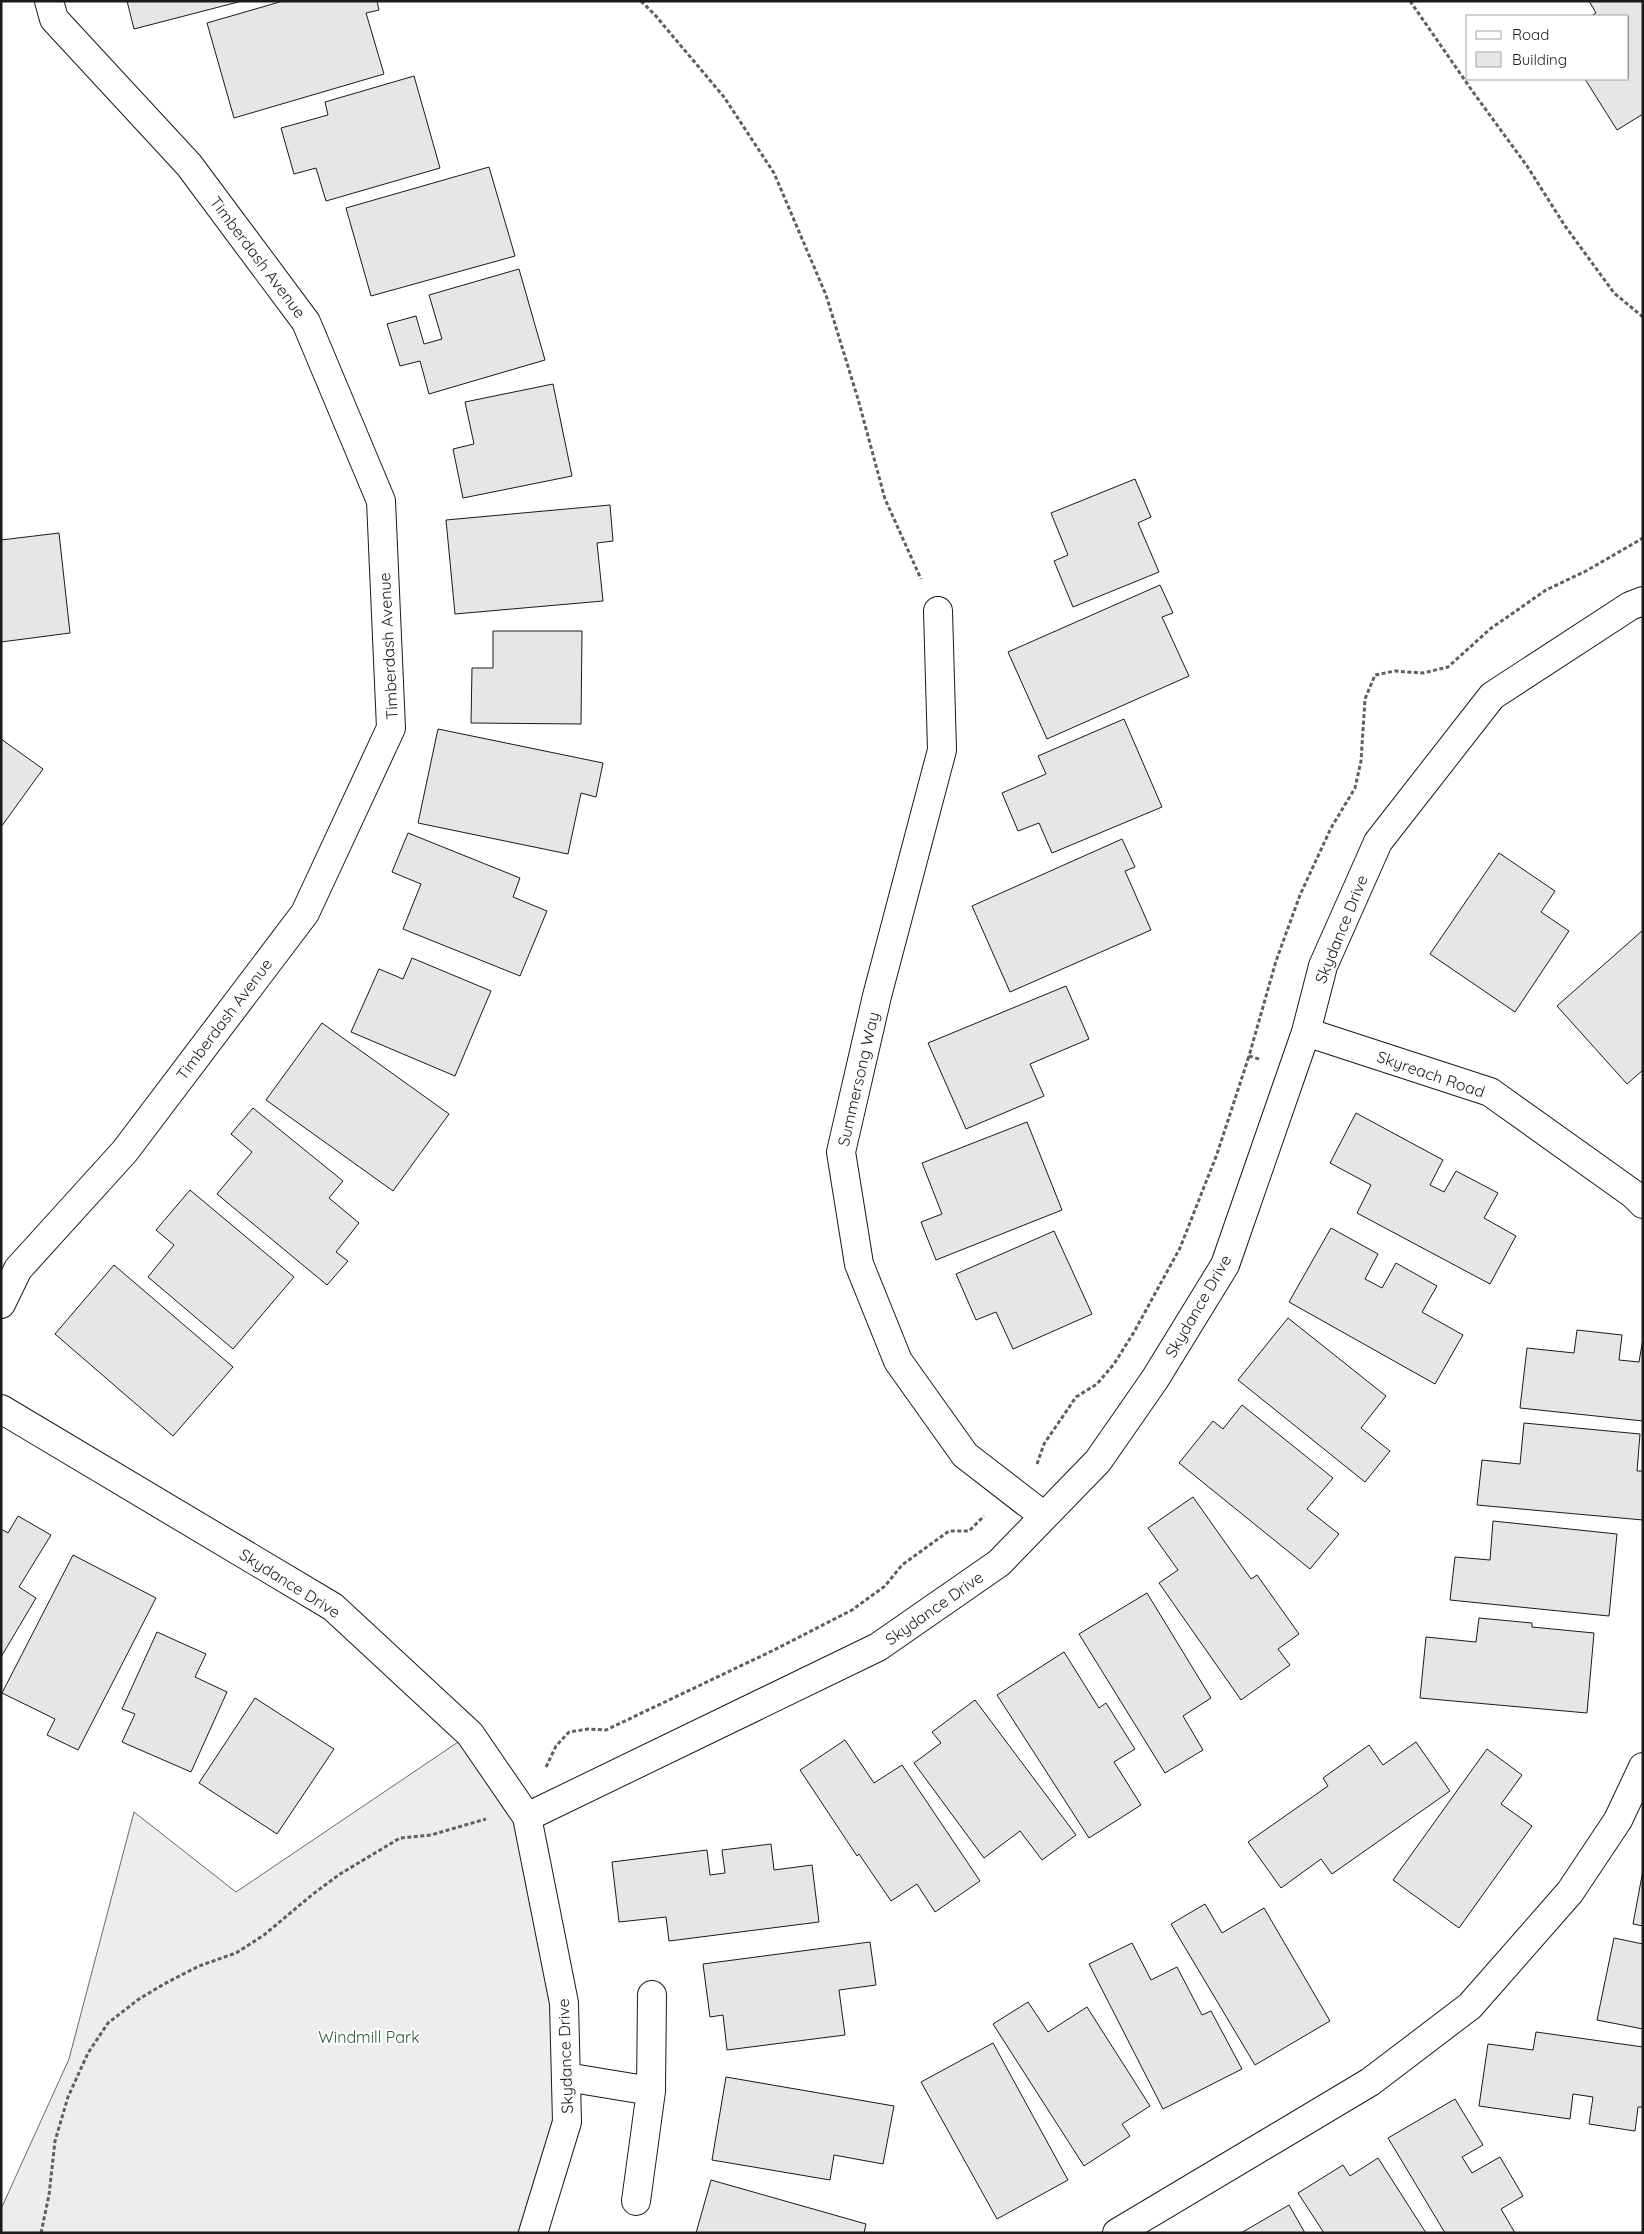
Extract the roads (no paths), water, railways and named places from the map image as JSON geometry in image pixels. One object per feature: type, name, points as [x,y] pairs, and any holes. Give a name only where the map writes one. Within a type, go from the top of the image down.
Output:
[{"type":"street","name":"Timberdash Avenue","points":[[1,1304],[18,1269],[125,1151],[305,913],[391,728],[381,501],[306,322],[189,165],[54,19],[48,1]]},
{"type":"street","name":"Skydance Drive","points":[[527,1817],[878,1647],[998,1563],[1098,1461],[1156,1379],[1225,1265],[1306,1032],[1323,966],[1378,842],[1492,696],[1630,606],[1643,601]]},
{"type":"street","name":"Summersong Way","points":[[938,611],[942,750],[877,996],[841,1152],[858,1264],[898,1361],[965,1455],[1044,1516]]},
{"type":"street","name":"Skyreach Road","points":[[1306,1032],[1490,1092],[1633,1194],[1643,1204]]},
{"type":"street","name":"Skydance Drive","points":[[1,1409],[333,1607],[470,1734],[527,1817],[564,2002],[567,2122],[533,2233]]},
{"type":"street","points":[[1117,2233],[1370,2082],[1470,2006],[1570,1892],[1618,1820],[1643,1767]]},
{"type":"street","points":[[636,2201],[651,2091],[652,1995]]},
{"type":"street","points":[[566,2077],[651,2091]]},
{"type":"park label","name":"Windmill Park","points":[[369,2037]]}]
